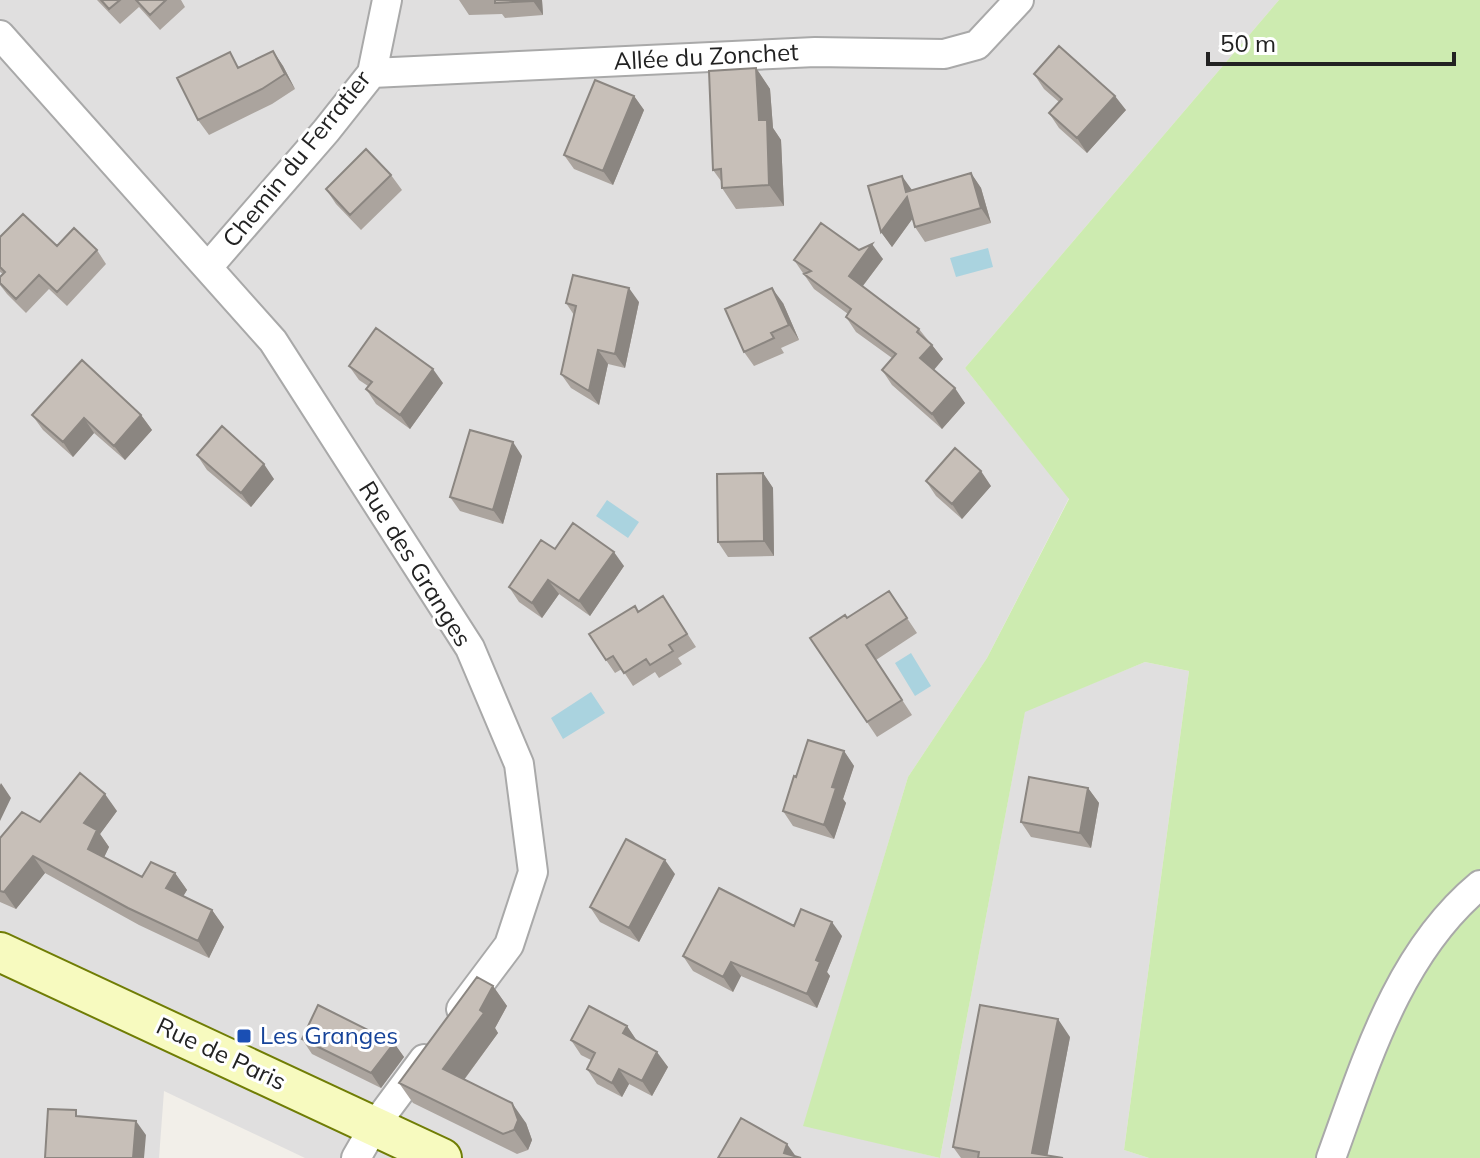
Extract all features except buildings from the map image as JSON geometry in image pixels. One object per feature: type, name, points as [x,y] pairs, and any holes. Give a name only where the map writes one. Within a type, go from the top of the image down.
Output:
[{"type":"main road","name":"Rue de Paris","points":[[0,952],[442,1158]]},
{"type":"street","name":"Chemin du Ferratier","points":[[208,267],[372,73],[387,0]]},
{"type":"street","name":"Allée du Zonchet","points":[[372,73],[815,52],[944,54],[977,45],[1019,0]]},
{"type":"street","name":"Rue des Granges","points":[[0,35],[273,341],[470,648],[519,764],[533,872],[509,945],[375,1125],[356,1158]]},
{"type":"street","points":[[1331,1158],[1367,1060],[1420,952],[1459,902],[1480,885]]},
{"type":"shaded area","points":[[0,0],[1279,0],[965,368],[1069,498],[987,658],[908,777],[804,1125],[940,1158],[305,1158],[164,1091],[159,1158],[0,1158]]},
{"type":"shaded area","points":[[1145,662],[1189,671],[1124,1150],[1149,1158],[940,1158],[1025,711]]},
{"type":"green space","points":[[1279,0],[1480,0],[1480,1158],[1149,1158],[1124,1150],[1189,671],[1145,662],[1025,712],[940,1158],[803,1126],[908,777],[987,658],[1069,499],[965,368]]},
{"type":"water","points":[[988,248],[993,267],[956,277],[950,258]]},
{"type":"water","points":[[607,500],[639,522],[628,538],[596,516]]},
{"type":"water","points":[[911,653],[931,686],[915,696],[895,663]]},
{"type":"water","points":[[591,692],[605,713],[563,739],[551,718]]},
{"type":"place","name":"Les Granges","points":[[244,1036]]}]
